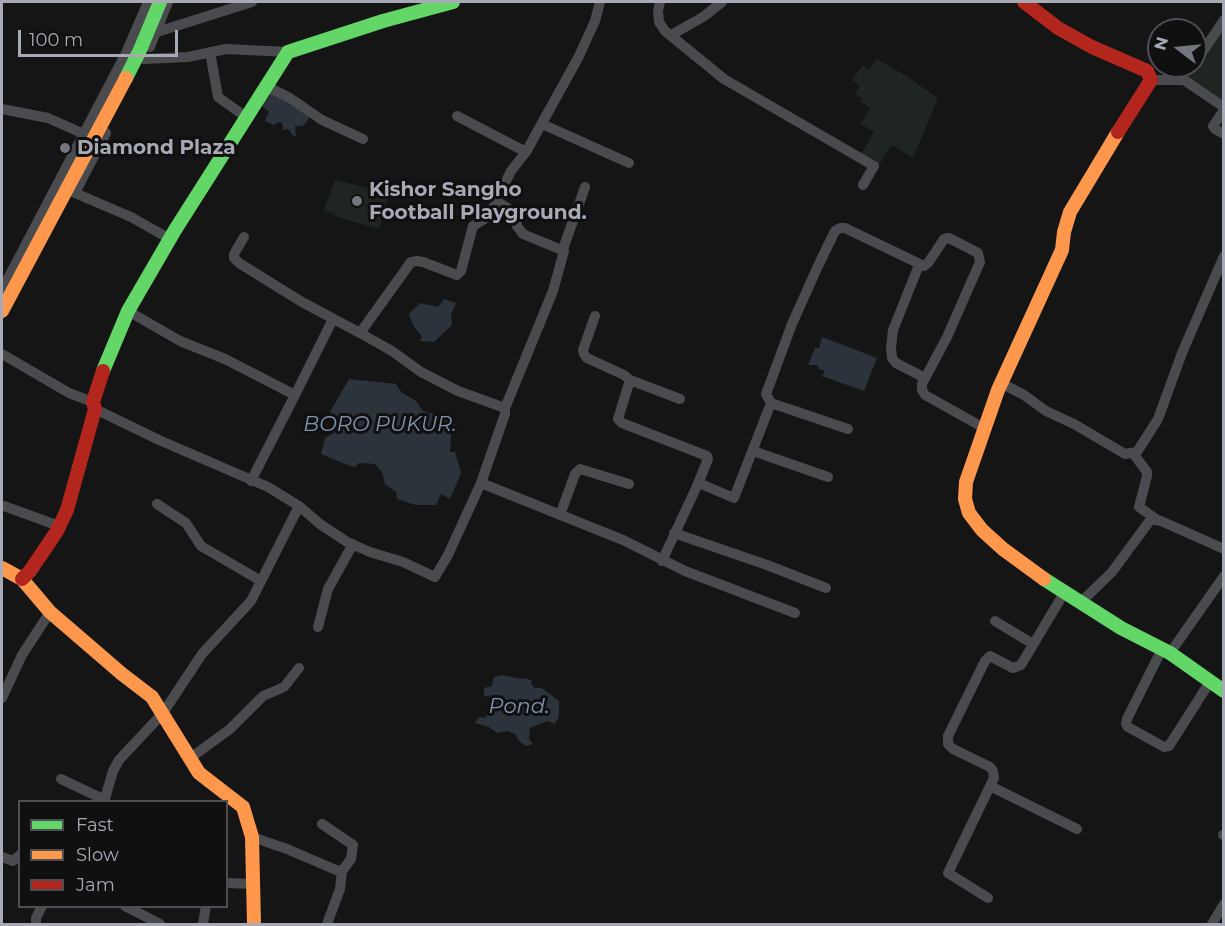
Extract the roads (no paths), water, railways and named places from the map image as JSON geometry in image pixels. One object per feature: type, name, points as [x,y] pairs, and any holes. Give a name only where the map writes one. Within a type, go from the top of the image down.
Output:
[{"type":"street","points":[[3,301],[126,53],[148,2]]},
{"type":"street","points":[[3,301],[70,186],[140,50],[160,2]]},
{"type":"street","points":[[2,318],[42,254],[75,193],[144,59],[168,2]]},
{"type":"street","points":[[157,32],[252,2]]},
{"type":"street","points":[[144,59],[188,57],[226,49],[288,52],[383,21],[453,2]]},
{"type":"street","points":[[360,333],[411,262],[423,262],[457,275],[461,271],[473,226],[489,216],[511,171],[526,152],[542,124],[578,58],[595,21],[600,2]]},
{"type":"street","points":[[660,2],[659,22],[671,35],[724,79],[874,166],[863,185]]},
{"type":"street","points":[[671,35],[703,17],[722,2]]},
{"type":"street","points":[[1024,2],[1058,28],[1092,47],[1147,71],[1151,80]]},
{"type":"street","points":[[1207,45],[1224,20]]},
{"type":"street","points":[[210,52],[218,97],[246,117]]},
{"type":"street","points":[[22,579],[30,571],[59,526],[72,496],[108,355],[128,311],[263,88],[288,52]]},
{"type":"street","points":[[1151,80],[1184,80],[1224,108],[1213,126],[1224,134]]},
{"type":"street","points":[[1151,80],[1070,212],[1062,250],[984,428],[966,482],[965,499],[969,513],[982,530],[1003,549],[1064,593],[1121,628],[1166,651],[1219,684],[1169,746],[1164,747],[1128,727],[1127,719],[1166,651],[1224,576]]},
{"type":"street","points":[[263,88],[274,90],[290,98],[322,120],[363,139]]},
{"type":"street","points":[[2,109],[48,118],[84,134]]},
{"type":"street","points":[[457,116],[526,152]]},
{"type":"street","points":[[542,124],[629,163]]},
{"type":"street","points":[[2,354],[94,405],[111,418],[268,487],[353,544],[403,562],[435,577],[448,555],[481,483],[505,414],[505,408],[553,291],[564,254],[563,249],[585,187]]},
{"type":"street","points":[[75,193],[131,217],[170,239]]},
{"type":"street","points":[[496,201],[516,213],[519,231],[563,249]]},
{"type":"street","points":[[848,429],[771,403],[766,397],[792,324],[835,231],[845,228],[924,266],[944,239],[948,238],[978,253],[980,262],[961,307],[925,378],[922,390],[926,395],[984,428]]},
{"type":"street","points":[[244,237],[234,254],[234,258],[239,263],[392,351],[421,372],[458,392],[505,408]]},
{"type":"street","points":[[1002,383],[1046,411],[1074,424],[1125,454],[1137,452],[1158,419],[1182,353],[1224,256]]},
{"type":"street","points":[[919,265],[893,330],[891,348],[892,358],[896,363],[925,378]]},
{"type":"street","points":[[128,311],[180,341],[225,359],[295,395]]},
{"type":"street","points":[[596,316],[583,350],[588,358],[630,380],[680,399]]},
{"type":"street","points":[[251,481],[333,319]]},
{"type":"street","points":[[630,380],[618,419],[622,423],[707,456],[708,459],[662,561]]},
{"type":"street","points":[[697,486],[701,484],[734,498],[771,403]]},
{"type":"street","points":[[753,451],[828,477]]},
{"type":"street","points":[[1133,453],[1147,472],[1139,507],[1156,519],[1224,549]]},
{"type":"street","points":[[560,515],[578,470],[583,469],[629,484]]},
{"type":"street","points":[[481,483],[623,540],[662,561],[795,613]]},
{"type":"street","points":[[157,504],[186,523],[201,546],[261,581]]},
{"type":"street","points":[[4,506],[59,526]]},
{"type":"street","points":[[105,800],[113,771],[119,760],[163,713],[202,654],[251,601],[299,506]]},
{"type":"street","points":[[1082,602],[1112,572],[1146,524],[1151,519],[1156,519]]},
{"type":"street","points":[[674,533],[826,588]]},
{"type":"street","points":[[318,627],[328,589],[353,544]]},
{"type":"street","points":[[2,568],[22,579],[50,612],[122,674],[147,692],[163,713],[199,773],[243,807],[252,837],[254,924]]},
{"type":"street","points":[[988,898],[948,873],[994,778],[993,771],[990,767],[953,749],[948,744],[948,736],[988,657],[1017,668],[1021,665],[1064,593]]},
{"type":"street","points":[[2,698],[22,655],[50,612]]},
{"type":"street","points":[[995,621],[1033,644]]},
{"type":"street","points":[[189,759],[230,729],[263,696],[284,687],[299,668]]},
{"type":"street","points":[[61,779],[103,800]]},
{"type":"street","points":[[990,786],[1077,829]]},
{"type":"street","points":[[322,824],[352,845],[351,859],[342,871],[340,889],[327,924]]},
{"type":"street","points":[[252,837],[342,871]]},
{"type":"street","points":[[2,857],[14,861],[18,857]]},
{"type":"street","points":[[228,883],[254,884]]},
{"type":"street","points":[[1212,924],[1224,904]]},
{"type":"street","points":[[36,924],[41,908]]},
{"type":"street","points":[[129,908],[160,924]]},
{"type":"street","points":[[203,924],[206,908]]},
{"type":"water","points":[[271,93],[311,114],[302,126],[295,126],[296,136],[294,137],[288,129],[283,130],[282,123],[278,122],[274,125],[265,121],[269,112],[261,105]]},
{"type":"water","points":[[444,299],[456,303],[451,315],[452,325],[434,342],[420,341],[422,337],[413,325],[409,314],[420,303],[438,307]]},
{"type":"water","points":[[822,337],[877,358],[864,391],[822,376],[825,371],[819,369],[817,365],[808,365],[815,348],[819,348]]},
{"type":"water","name":"BORO PUKUR.","points":[[349,379],[396,384],[401,392],[416,401],[423,411],[438,415],[455,424],[451,434],[450,452],[455,452],[461,473],[450,499],[441,494],[436,505],[416,505],[397,499],[396,492],[385,484],[382,472],[375,464],[359,463],[355,467],[321,454],[325,438],[335,432],[339,422],[330,412]]},
{"type":"water","name":"Pond.","points":[[502,675],[526,678],[532,681],[531,684],[535,688],[542,688],[559,701],[559,716],[555,724],[547,721],[530,728],[529,739],[533,744],[526,746],[515,734],[507,731],[497,733],[489,727],[475,723],[479,717],[485,718],[495,703],[489,696],[484,696],[484,688],[492,686],[494,677]]},
{"type":"place","name":"Diamond Plaza","points":[[65,148]]},
{"type":"place","name":"Kishor Sangho Football Playground.","points":[[357,201]]}]
